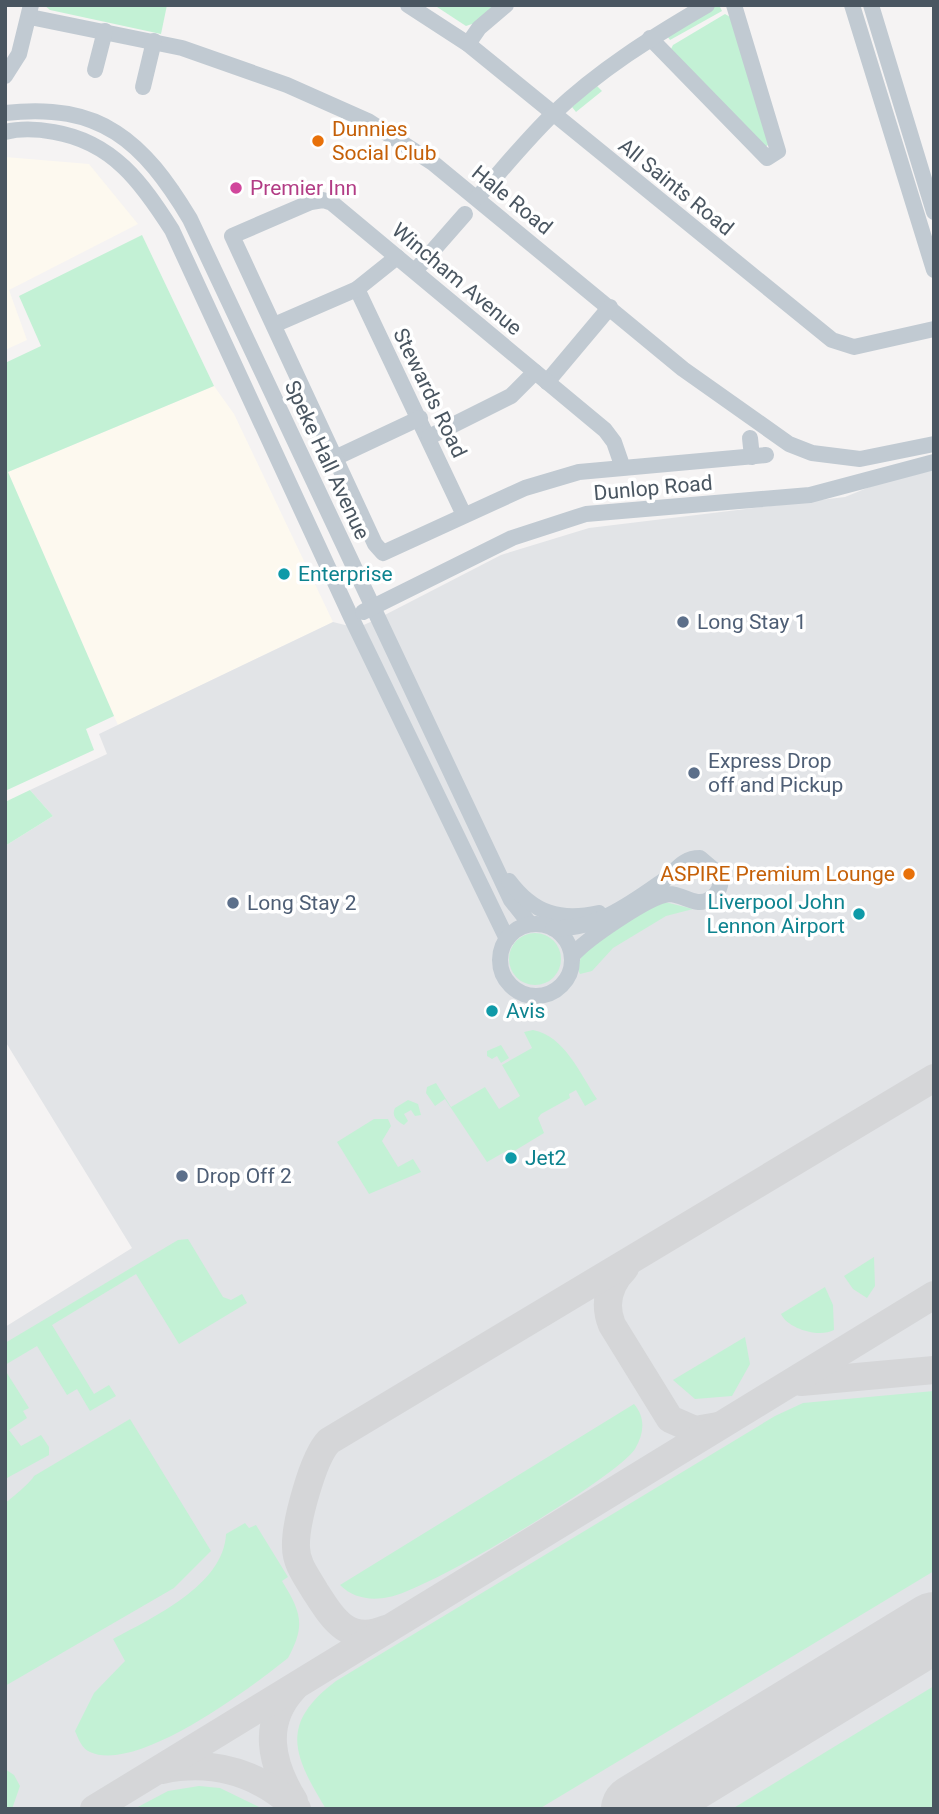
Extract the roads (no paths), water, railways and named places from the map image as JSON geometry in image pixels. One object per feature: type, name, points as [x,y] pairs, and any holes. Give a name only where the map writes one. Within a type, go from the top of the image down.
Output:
[{"type":"street","name":"All Saints Road","points":[[408,5],[468,44],[832,340],[854,347],[934,329]]},
{"type":"street","points":[[468,44],[479,28],[506,5]]},
{"type":"street","points":[[477,198],[554,114],[607,68],[650,38],[707,5]]},
{"type":"street","points":[[650,38],[767,158],[778,151],[734,5]]},
{"type":"street","points":[[852,5],[934,270]]},
{"type":"street","points":[[871,5],[934,212]]},
{"type":"street","points":[[5,76],[30,11]]},
{"type":"street","name":"Hale Road","points":[[30,11],[218,59],[335,105],[391,135],[477,198],[683,369],[789,444],[812,453],[860,458],[934,444]]},
{"type":"street","points":[[95,69],[105,31]]},
{"type":"street","points":[[143,87],[154,41]]},
{"type":"street","name":"Speke Hall Avenue","points":[[5,113],[50,110],[90,120],[133,143],[163,174],[190,219],[511,900],[530,924]]},
{"type":"street","points":[[5,132],[40,129],[65,133],[105,150],[122,162],[145,188],[177,241],[351,617],[507,939]]},
{"type":"street","points":[[145,156],[141,169],[175,216],[177,241]]},
{"type":"street","name":"Wincham Avenue","points":[[274,325],[232,236],[311,202],[323,200],[332,203],[605,430],[614,442],[623,468]]},
{"type":"street","points":[[415,271],[465,214]]},
{"type":"street","points":[[397,257],[357,289],[274,325],[375,544],[383,553],[464,515],[554,478],[579,472],[759,456],[750,438]]},
{"type":"street","name":"Stewards Road","points":[[357,289],[464,515]]},
{"type":"street","points":[[429,437],[511,396],[541,377],[610,307]]},
{"type":"street","points":[[337,457],[420,418]]},
{"type":"street","name":"Dunlop Road","points":[[351,617],[512,538],[586,514],[810,495],[934,462]]},
{"type":"street","points":[[483,841],[516,891],[525,901],[549,915],[581,917],[628,903]]},
{"type":"street","points":[[700,859],[720,875],[720,888],[710,899],[695,902],[682,896],[661,896],[589,939],[572,956],[568,978],[558,989],[545,995],[531,996],[513,988],[503,976],[500,959],[507,939],[517,929],[530,924],[553,928],[587,926],[661,883],[686,861],[700,859]]},
{"type":"street","points":[[553,928],[562,935],[572,956]]},
{"type":"place","name":"Dunnies Social Club","points":[[318,141]]},
{"type":"place","name":"Premier Inn","points":[[236,188]]},
{"type":"place","name":"Enterprise","points":[[284,574]]},
{"type":"place","name":"Long Stay 1","points":[[683,622]]},
{"type":"place","name":"Express Drop off and Pickup","points":[[694,773]]},
{"type":"place","name":"ASPIRE Premium Lounge","points":[[909,874]]},
{"type":"place","name":"Long Stay 2","points":[[233,903]]},
{"type":"place","name":"Liverpool John Lennon Airport","points":[[859,914]]},
{"type":"place","name":"Avis","points":[[492,1011]]},
{"type":"place","name":"Jet2","points":[[511,1158]]},
{"type":"place","name":"Drop Off 2","points":[[182,1176]]}]
